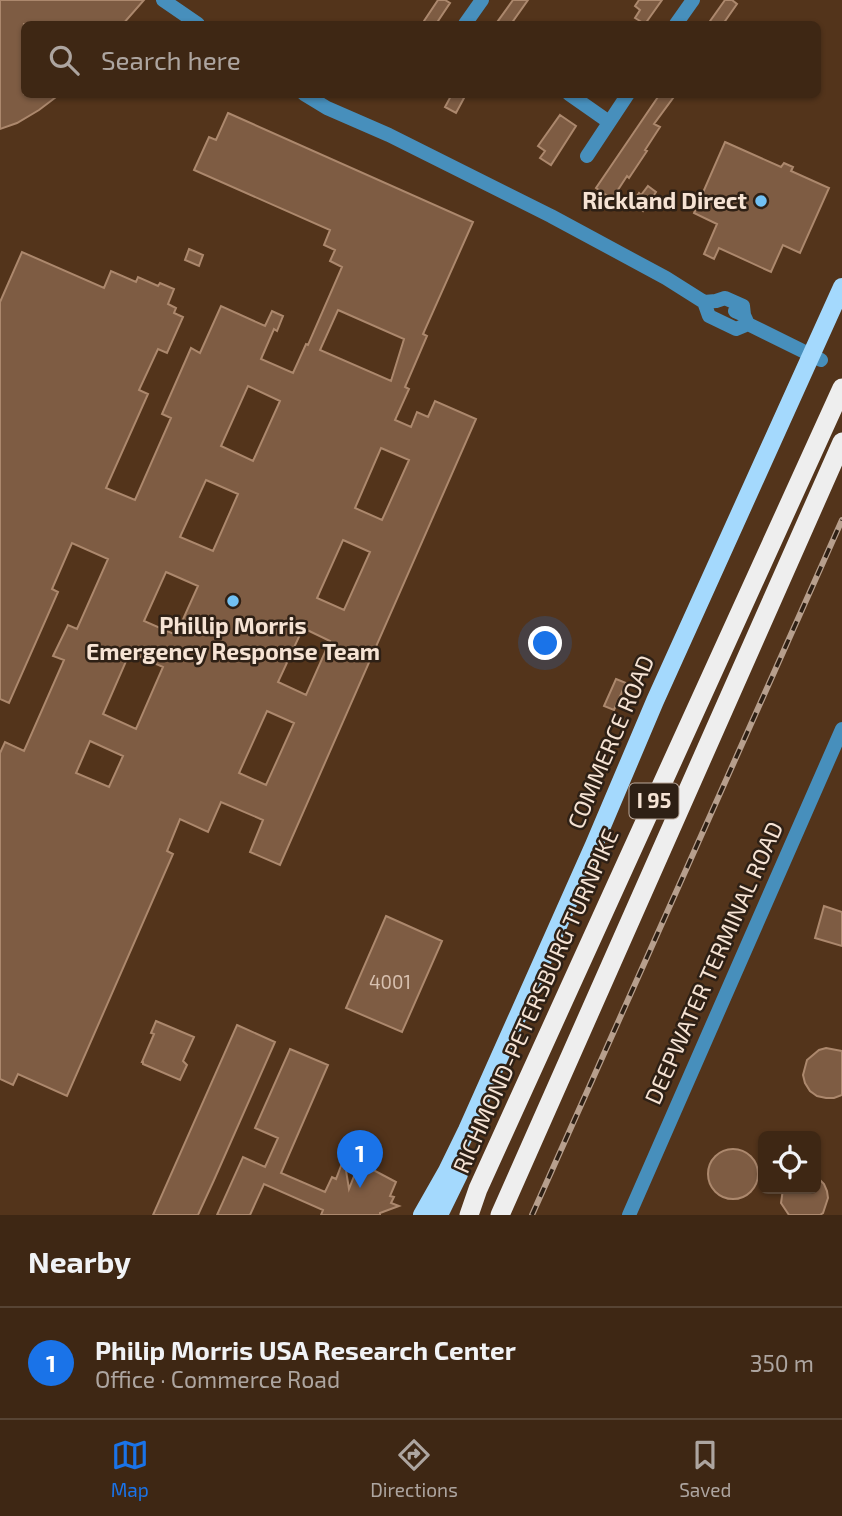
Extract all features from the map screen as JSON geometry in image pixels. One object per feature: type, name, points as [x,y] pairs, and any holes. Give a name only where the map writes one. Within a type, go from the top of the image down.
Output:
[{"type":"highway","name":"RICHMOND-PETERSBURG TURNPIKE","points":[[469,1215],[478,1189],[842,388]]},
{"type":"highway","name":"I 95","points":[[500,1215],[842,442]]},
{"type":"highway","points":[[509,1215],[544,1113]]},
{"type":"main road","name":"COMMERCE ROAD","points":[[439,1215],[488,1111],[658,723],[816,357],[842,287]]},
{"type":"main road","name":"COMMERCE ROAD","points":[[422,1215],[467,1130],[655,701],[816,357],[842,314]]},
{"type":"street","points":[[163,0],[194,21]]},
{"type":"street","points":[[468,21],[482,0]]},
{"type":"street","points":[[678,21],[693,0]]},
{"type":"street","points":[[311,98],[551,216],[710,302],[726,298],[743,306],[746,320]]},
{"type":"street","points":[[575,98],[609,122]]},
{"type":"street","points":[[587,156],[625,98]]},
{"type":"street","points":[[710,302],[709,316],[736,329],[746,320]]},
{"type":"street","points":[[746,320],[816,357]]},
{"type":"street","name":"DEEPWATER TERMINAL ROAD","points":[[629,1215],[842,729]]},
{"type":"building","points":[[0,0],[144,0],[126,21],[21,21],[21,98],[55,98],[17,123],[0,129]]},
{"type":"building","points":[[438,0],[450,3],[438,21],[424,21]]},
{"type":"building","points":[[513,0],[528,0],[513,21],[498,21]]},
{"type":"building","points":[[639,0],[662,0],[647,21],[635,18],[640,10],[635,6]]},
{"type":"building","points":[[725,0],[732,0],[737,4],[725,21],[710,21]]},
{"type":"building","points":[[450,98],[464,98],[456,113],[445,107]]},
{"type":"building","points":[[657,98],[673,98],[654,124],[660,127],[645,150],[647,151],[612,199],[596,188]]},
{"type":"building","points":[[228,113],[473,222],[423,334],[427,336],[405,387],[409,389],[395,420],[411,427],[417,412],[428,417],[435,401],[476,419],[280,865],[250,852],[263,820],[221,802],[208,832],[180,819],[167,851],[173,854],[67,1096],[18,1074],[13,1085],[0,1079],[0,753],[5,742],[24,751],[64,660],[53,656],[68,625],[77,629],[108,559],[72,543],[52,589],[58,592],[9,703],[0,699],[0,302],[22,252],[104,288],[111,271],[136,282],[138,277],[158,286],[160,283],[174,289],[168,304],[176,308],[174,313],[183,317],[167,353],[158,349],[139,390],[148,394],[106,488],[135,500],[171,418],[162,414],[191,348],[200,353],[221,306],[265,326],[272,311],[283,316],[261,359],[293,373],[342,267],[330,261],[335,250],[324,245],[330,230],[194,170],[209,137],[216,140]],"holes":[[[338,310],[404,339],[391,381],[320,350]],[[248,386],[280,401],[253,461],[221,446]],[[381,448],[409,460],[382,520],[355,508]],[[206,480],[238,494],[213,551],[180,537]],[[343,540],[370,552],[344,610],[317,598]],[[166,572],[198,586],[176,635],[144,621]],[[303,628],[330,641],[306,695],[278,682]],[[130,652],[163,667],[136,729],[103,714]],[[267,711],[294,723],[266,785],[239,773]],[[90,741],[123,756],[109,787],[76,773]]]},
{"type":"building","points":[[560,115],[576,126],[551,165],[540,158],[545,151],[538,146]]},
{"type":"building","name":"Rickland Direct","points":[[725,142],[781,167],[784,163],[793,167],[791,171],[829,188],[800,253],[783,245],[771,272],[719,248],[714,259],[704,254],[717,224],[694,213]]},
{"type":"building","points":[[648,186],[656,192],[643,211],[632,203]]},
{"type":"building","points":[[189,249],[203,255],[199,266],[185,260]]},
{"type":"building","points":[[616,679],[626,683],[614,710],[604,706]]},
{"type":"building","points":[[824,906],[842,912],[842,946],[815,938]]},
{"type":"building","points":[[386,916],[442,941],[402,1032],[346,1008]]},
{"type":"building","points":[[156,1021],[194,1037],[183,1061],[187,1065],[180,1080],[142,1062],[154,1034],[151,1033]]},
{"type":"building","points":[[237,1025],[275,1042],[214,1180],[198,1215],[153,1215]]},
{"type":"building","points":[[826,1048],[842,1051],[842,1095],[834,1098],[817,1096],[810,1091],[803,1075],[807,1060]]},
{"type":"building","points":[[290,1049],[328,1065],[281,1173],[325,1192],[332,1177],[336,1179],[344,1158],[349,1189],[358,1166],[361,1167],[362,1164],[396,1182],[390,1196],[394,1197],[391,1203],[399,1206],[380,1215],[321,1215],[323,1210],[264,1184],[250,1215],[217,1215],[243,1157],[265,1167],[278,1138],[255,1128]]},
{"type":"building","points":[[723,1151],[743,1151],[751,1156],[756,1164],[756,1184],[751,1192],[743,1197],[723,1197],[715,1192],[710,1184],[710,1164],[715,1156]]},
{"type":"building","points":[[821,1181],[827,1191],[828,1198],[820,1215],[789,1215],[781,1203],[782,1194],[821,1194]]},
{"type":"railway","points":[[532,1215],[842,520]]},
{"type":"place","name":"Rickland Direct","points":[[761,201]]},
{"type":"place","name":"Phillip Morris Emergency Response Team","points":[[233,601]]},
{"type":"place","name":"Philip Morris USA Research Center","points":[[360,1188]]}]
